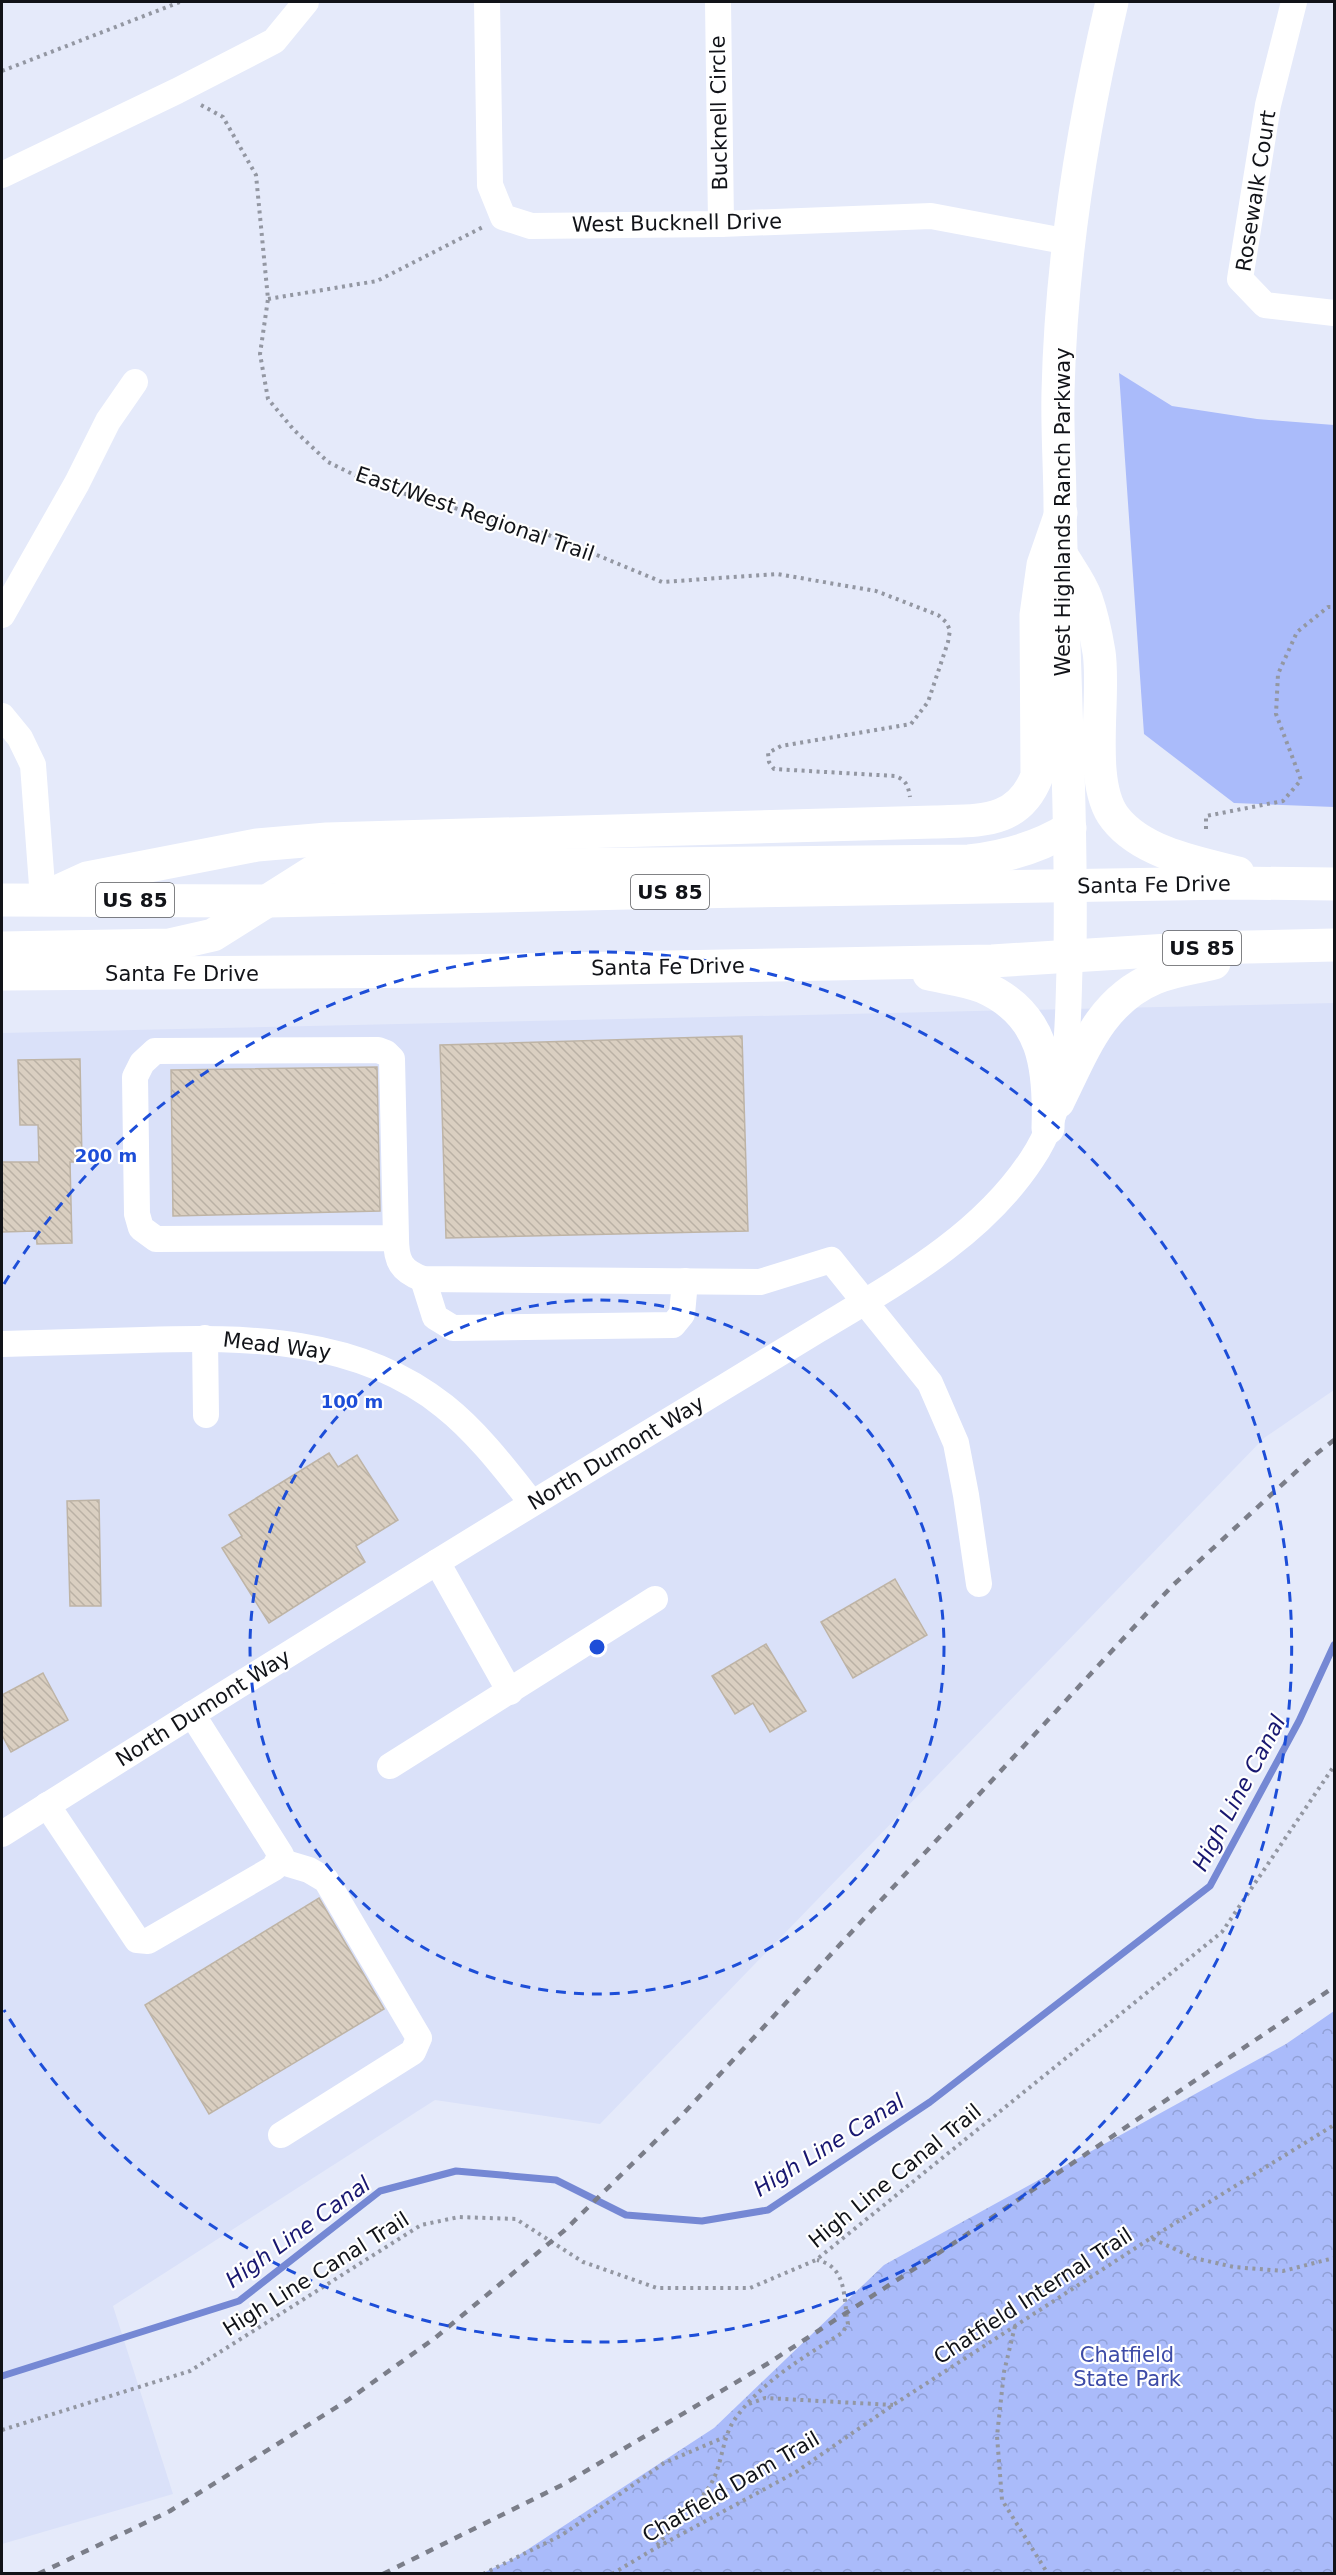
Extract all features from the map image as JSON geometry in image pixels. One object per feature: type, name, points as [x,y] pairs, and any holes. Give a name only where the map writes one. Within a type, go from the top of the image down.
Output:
[{"type":"main road","name":"West Highlands Ranch Parkway","points":[[1070,955],[1070,828],[1058,392],[1069,242],[1094,77],[1112,2]]},
{"type":"main road","points":[[42,899],[87,878],[257,845],[327,839],[971,821],[1000,816],[1017,807],[1031,793],[1037,776],[1036,615],[1043,565],[1061,513]]},
{"type":"main road","points":[[1061,554],[1086,597],[1099,653],[1101,776],[1105,798],[1114,818],[1138,839],[1158,848],[1281,884]]},
{"type":"main road","points":[[2,948],[170,945],[213,935],[269,902],[313,872],[330,867],[969,861],[996,858],[1054,838],[1070,828]]},
{"type":"main road","name":"Santa Fe Drive","points":[[2,900],[269,902],[410,897],[1335,884]]},
{"type":"main road","name":"Santa Fe Drive","points":[[2,974],[458,971],[874,961],[992,961],[1200,948],[1335,945]]},
{"type":"main road","points":[[1053,1115],[1093,1031],[1115,1002],[1134,988],[1180,969],[1295,946]]},
{"type":"main road","points":[[874,961],[981,986],[1001,996],[1021,1012],[1035,1032],[1043,1052],[1053,1115]]},
{"type":"street","points":[[2,175],[177,91],[274,41],[306,2]]},
{"type":"street","points":[[487,2],[490,185],[503,217]]},
{"type":"street","name":"Bucknell Circle","points":[[717,2],[721,224]]},
{"type":"street","name":"Rosewalk Court","points":[[1294,2],[1268,105],[1240,279],[1265,304],[1335,313]]},
{"type":"street","name":"West Bucknell Drive","points":[[503,217],[531,226],[721,224],[931,216],[1069,242]]},
{"type":"street","points":[[2,615],[108,421],[135,382]]},
{"type":"street","points":[[2,716],[20,738],[33,765],[42,899]]},
{"type":"street","name":"North Dumont Way","points":[[2,1834],[532,1503],[914,1272],[979,1221],[1012,1187],[1034,1157],[1053,1115],[1065,1063],[1070,955]]},
{"type":"street","points":[[396,1238],[156,1239],[141,1228],[137,1214],[135,1077],[142,1063],[155,1051],[378,1050],[386,1053],[392,1059],[396,1238],[396,1254],[407,1273],[423,1279],[760,1282],[831,1260],[930,1383],[956,1443],[979,1584]]},
{"type":"street","points":[[423,1279],[435,1317],[453,1328],[674,1325],[682,1314],[685,1281]]},
{"type":"street","points":[[205,1338],[206,1415]]},
{"type":"street","name":"Mead Way","points":[[2,1344],[205,1338],[283,1343],[326,1350],[365,1361],[392,1373],[443,1405],[468,1428],[532,1503]]},
{"type":"street","points":[[437,1562],[510,1692]]},
{"type":"street","points":[[390,1766],[655,1599]]},
{"type":"street","points":[[47,1805],[137,1940],[148,1941],[274,1868],[281,1855],[192,1714]]},
{"type":"street","points":[[279,1862],[309,1870],[326,1880],[418,2038],[413,2052],[281,2135]]},
{"type":"path","points":[[2,71],[180,2]]},
{"type":"path","name":"East/West Regional Trail","points":[[177,91],[223,117],[256,175],[268,300],[260,354],[268,399],[294,430],[328,462],[377,486],[546,534],[662,582],[777,574],[876,591],[938,615],[946,622],[950,630],[948,642],[928,702],[911,724],[781,746],[768,753],[769,762],[774,769],[895,776],[903,779],[908,786],[910,798]]},
{"type":"path","points":[[268,300],[377,281],[503,217]]},
{"type":"path","points":[[1206,829],[1206,816],[1283,801],[1301,780],[1276,714],[1278,674],[1297,632],[1328,607],[1335,607]]},
{"type":"path","name":"High Line Canal Trail","points":[[2,2430],[190,2371],[421,2225],[459,2217],[516,2219],[583,2262],[657,2288],[750,2288],[816,2260],[1222,1932],[1335,1766]]},
{"type":"path","points":[[1150,2238],[1335,2125]]},
{"type":"path","name":"Chatfield Internal Trail","points":[[893,2405],[1150,2238],[1194,2258],[1234,2267],[1283,2271],[1335,2258]]},
{"type":"path","points":[[654,2549],[710,2486],[725,2437],[735,2418],[766,2384],[842,2333],[848,2324],[842,2282],[835,2268],[816,2260]]},
{"type":"path","points":[[1016,2325],[1004,2372],[997,2436],[1002,2500],[1048,2574]]},
{"type":"path","points":[[749,2404],[765,2398],[893,2405]]},
{"type":"path","name":"Chatfield Dam Trail","points":[[612,2574],[796,2472],[893,2405]]},
{"type":"path","points":[[483,2574],[562,2535],[664,2463],[725,2437]]},
{"type":"shaded area","points":[[1334,1003],[1334,1390],[1264,1438],[600,2124],[435,2100],[113,2306],[173,2494],[2,2544],[2,1033]]},
{"type":"green space","points":[[1119,373],[1172,406],[1257,419],[1334,425],[1334,807],[1234,803],[1144,734]]},
{"type":"green space","name":"Chatfield State Park","points":[[1334,2011],[1334,2573],[483,2573],[513,2559],[714,2428],[884,2265],[1286,2044]]},
{"type":"building","points":[[742,1036],[748,1231],[446,1238],[440,1045]]},
{"type":"building","points":[[80,1059],[82,1162],[70,1162],[72,1243],[37,1244],[36,1231],[2,1232],[2,1162],[39,1162],[38,1125],[20,1125],[18,1060]]},
{"type":"building","points":[[377,1067],[380,1211],[173,1216],[171,1070]]},
{"type":"building","points":[[329,1453],[338,1467],[357,1455],[398,1520],[356,1546],[365,1562],[269,1623],[222,1548],[242,1536],[229,1515]]},
{"type":"building","points":[[99,1500],[101,1606],[70,1606],[67,1501]]},
{"type":"building","points":[[895,1579],[927,1635],[853,1678],[821,1622]]},
{"type":"building","points":[[766,1644],[806,1711],[770,1732],[753,1703],[735,1714],[712,1676]]},
{"type":"building","points":[[43,1673],[68,1720],[11,1752],[2,1735],[2,1695]]},
{"type":"building","points":[[319,1898],[384,2009],[209,2114],[145,2005]]},
{"type":"waterway","name":"High Line Canal","points":[[2,2376],[239,2301],[380,2191],[456,2171],[556,2180],[626,2215],[702,2221],[768,2210],[930,2102],[1210,1886],[1299,1721],[1334,1645]]},
{"type":"railway","points":[[38,2574],[170,2511],[348,2400],[435,2338],[565,2230],[684,2113],[1172,1586],[1311,1458],[1334,1440]]},
{"type":"railway","points":[[383,2574],[564,2484],[767,2364],[948,2247],[1334,1987]]}]
